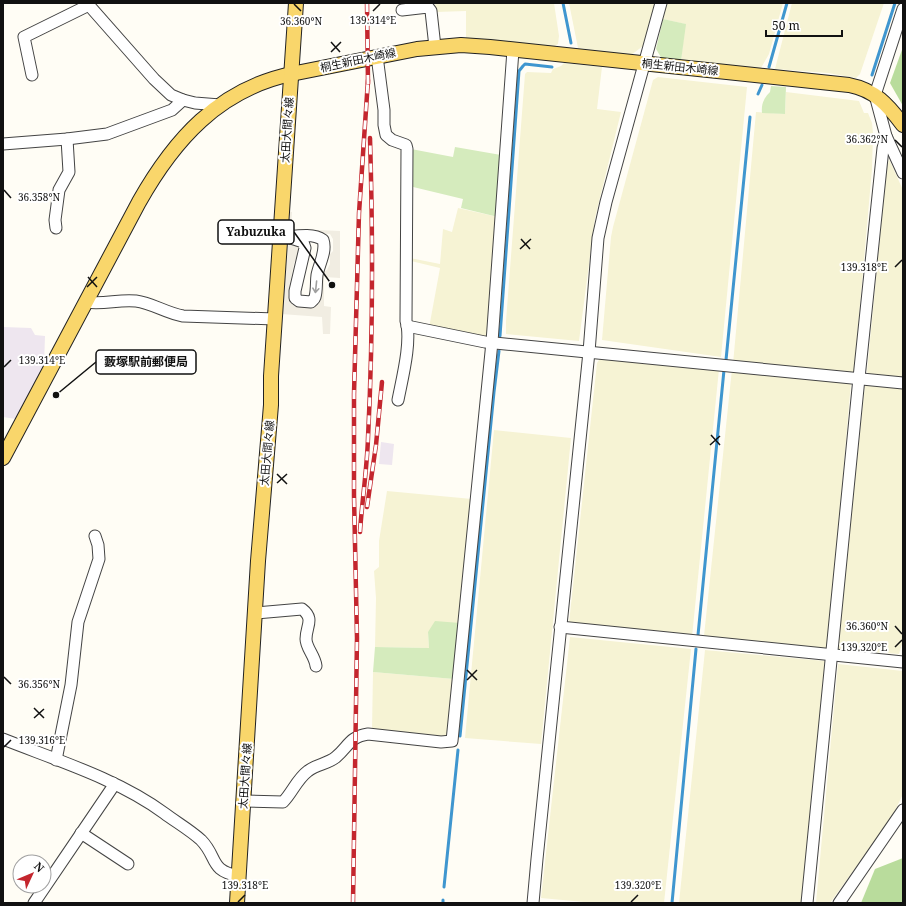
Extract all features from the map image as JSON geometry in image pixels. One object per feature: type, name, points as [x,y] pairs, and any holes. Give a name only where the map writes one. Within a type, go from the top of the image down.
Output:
[{"type":"main road","name":"太田大間々線","points":[[237,903],[258,561],[271,405],[275,319],[286,238],[291,74],[296,3]]},
{"type":"main road","name":"桐生新田木崎線","points":[[3,458],[139,202],[162,164],[186,135],[220,105],[248,89],[272,79],[377,56],[435,46],[473,46],[860,87],[875,95],[888,105],[903,125]]},
{"type":"street","points":[[533,903],[589,352],[598,238],[606,202],[661,3]]},
{"type":"street","points":[[32,75],[24,37],[88,4],[154,79],[171,95],[195,103],[220,105]]},
{"type":"street","points":[[402,10],[428,7],[431,11],[435,46]]},
{"type":"street","points":[[903,9],[875,95],[886,136],[903,172]]},
{"type":"street","points":[[243,801],[283,802],[307,772],[315,766],[329,762],[335,758],[349,742],[361,735],[368,734],[441,742],[452,741],[492,342],[513,50]]},
{"type":"street","points":[[377,56],[386,135],[392,140],[406,145],[408,149],[406,354],[398,400]]},
{"type":"street","points":[[3,144],[67,140],[107,134],[172,110],[183,100]]},
{"type":"street","points":[[807,903],[859,378],[883,148],[886,136]]},
{"type":"street","points":[[56,228],[55,220],[59,190],[69,172],[67,140]]},
{"type":"street","points":[[301,236],[318,237],[324,243],[318,273],[316,295],[314,300],[311,302],[299,301],[295,298],[295,291],[305,248],[303,242],[286,238],[301,236]]},
{"type":"street","points":[[86,302],[98,303],[135,301],[146,303],[176,315],[183,316],[275,319]]},
{"type":"street","points":[[407,326],[485,342],[903,383]]},
{"type":"street","points":[[56,760],[71,685],[78,622],[99,559],[98,545],[95,536]]},
{"type":"street","points":[[256,613],[302,609],[309,620],[306,642],[314,658],[316,666]]},
{"type":"street","points":[[560,627],[903,662]]},
{"type":"street","points":[[3,739],[113,783],[143,799],[198,837],[206,846],[220,869],[228,874],[239,876]]},
{"type":"street","points":[[34,903],[112,788],[113,783]]},
{"type":"street","points":[[839,903],[903,810]]},
{"type":"street","points":[[81,833],[128,864]]},
{"type":"shaded area","points":[[435,3],[554,3],[559,36],[558,44],[553,47],[466,38],[466,11],[436,12]]},
{"type":"shaded area","points":[[569,3],[655,3],[643,46],[631,55],[578,48]]},
{"type":"shaded area","points":[[667,3],[783,3],[769,54],[761,68],[681,61],[685,24],[663,19]]},
{"type":"shaded area","points":[[792,3],[884,3],[860,74],[856,78],[828,73],[775,69]]},
{"type":"shaded area","points":[[564,63],[602,67],[597,109],[621,112],[595,218],[579,341],[506,334],[525,74],[527,72],[551,73],[553,69]]},
{"type":"shaded area","points":[[658,77],[747,87],[721,357],[602,340],[613,227],[653,80]]},
{"type":"shaded area","points":[[786,92],[859,101],[864,113],[868,113],[872,123],[872,169],[854,373],[733,364],[756,112],[785,114]]},
{"type":"shaded area","points":[[889,159],[903,190],[903,379],[870,375],[867,372],[886,173]]},
{"type":"shaded area","points":[[458,208],[498,217],[488,335],[486,338],[429,328],[440,268],[411,261],[410,258],[440,264],[443,229],[452,232]]},
{"type":"shaded area","points":[[288,211],[292,212],[291,226],[295,229],[340,231],[340,278],[324,277],[324,306],[331,307],[330,334],[323,334],[322,317],[281,314],[288,246],[291,243],[300,245],[300,251],[294,263],[288,294],[290,302],[294,305],[316,306],[321,274],[327,270],[330,264],[330,254],[333,251],[333,239],[330,234],[292,232],[288,226]]},
{"type":"shaded area","points":[[3,327],[31,328],[35,335],[45,336],[44,366],[16,419],[3,417]]},
{"type":"shaded area","points":[[601,357],[719,369],[692,637],[569,623],[597,363]]},
{"type":"shaded area","points":[[732,369],[851,382],[828,649],[704,636]]},
{"type":"shaded area","points":[[865,385],[903,387],[903,641],[899,654],[837,649]]},
{"type":"shaded area","points":[[494,430],[571,438],[541,744],[465,738]]},
{"type":"shaded area","points":[[381,442],[394,444],[392,465],[379,464]]},
{"type":"shaded area","points":[[387,491],[472,499],[460,623],[428,632],[429,648],[375,647],[376,598],[374,571],[379,567],[379,541]]},
{"type":"shaded area","points":[[570,637],[691,649],[664,903],[595,903],[541,898]]},
{"type":"shaded area","points":[[705,650],[825,661],[801,903],[679,903]]},
{"type":"shaded area","points":[[838,664],[903,671],[903,794],[892,817],[830,903],[816,903]]},
{"type":"shaded area","points":[[373,672],[454,679],[448,735],[439,739],[372,730]]},
{"type":"green space","points":[[663,19],[686,24],[681,61],[662,59],[656,49]]},
{"type":"green space","points":[[903,47],[903,106],[890,83]]},
{"type":"green space","points":[[771,86],[786,87],[785,114],[762,113],[763,101],[770,92]]},
{"type":"green space","points":[[455,147],[501,155],[498,217],[461,208],[463,199],[409,186],[411,149],[453,157]]},
{"type":"green space","points":[[435,621],[460,623],[454,679],[373,672],[375,647],[429,648],[428,632]]},
{"type":"green space","points":[[903,858],[903,903],[861,903],[875,869]]},
{"type":"waterway","points":[[563,3],[571,43]]},
{"type":"waterway","points":[[769,67],[787,3]]},
{"type":"waterway","points":[[872,75],[895,3]]},
{"type":"waterway","points":[[500,336],[519,71],[525,64],[552,67]]},
{"type":"waterway","points":[[758,94],[762,85]]},
{"type":"waterway","points":[[726,360],[750,117]]},
{"type":"waterway","points":[[460,736],[499,351]]},
{"type":"waterway","points":[[698,635],[724,370]]},
{"type":"waterway","points":[[672,903],[696,649]]},
{"type":"waterway","points":[[444,887],[458,750]]},
{"type":"railway","points":[[367,3],[368,84]]},
{"type":"railway","points":[[353,903],[357,638],[354,496],[354,394],[359,213],[368,80]]},
{"type":"railway","points":[[360,532],[367,450],[372,326],[372,213],[370,138]]},
{"type":"railway","points":[[367,507],[376,445],[382,382]]},
{"type":"place","name":"Yabuzuka","points":[[332,285]]},
{"type":"place","name":"藪塚駅前郵便局","points":[[56,395]]}]
